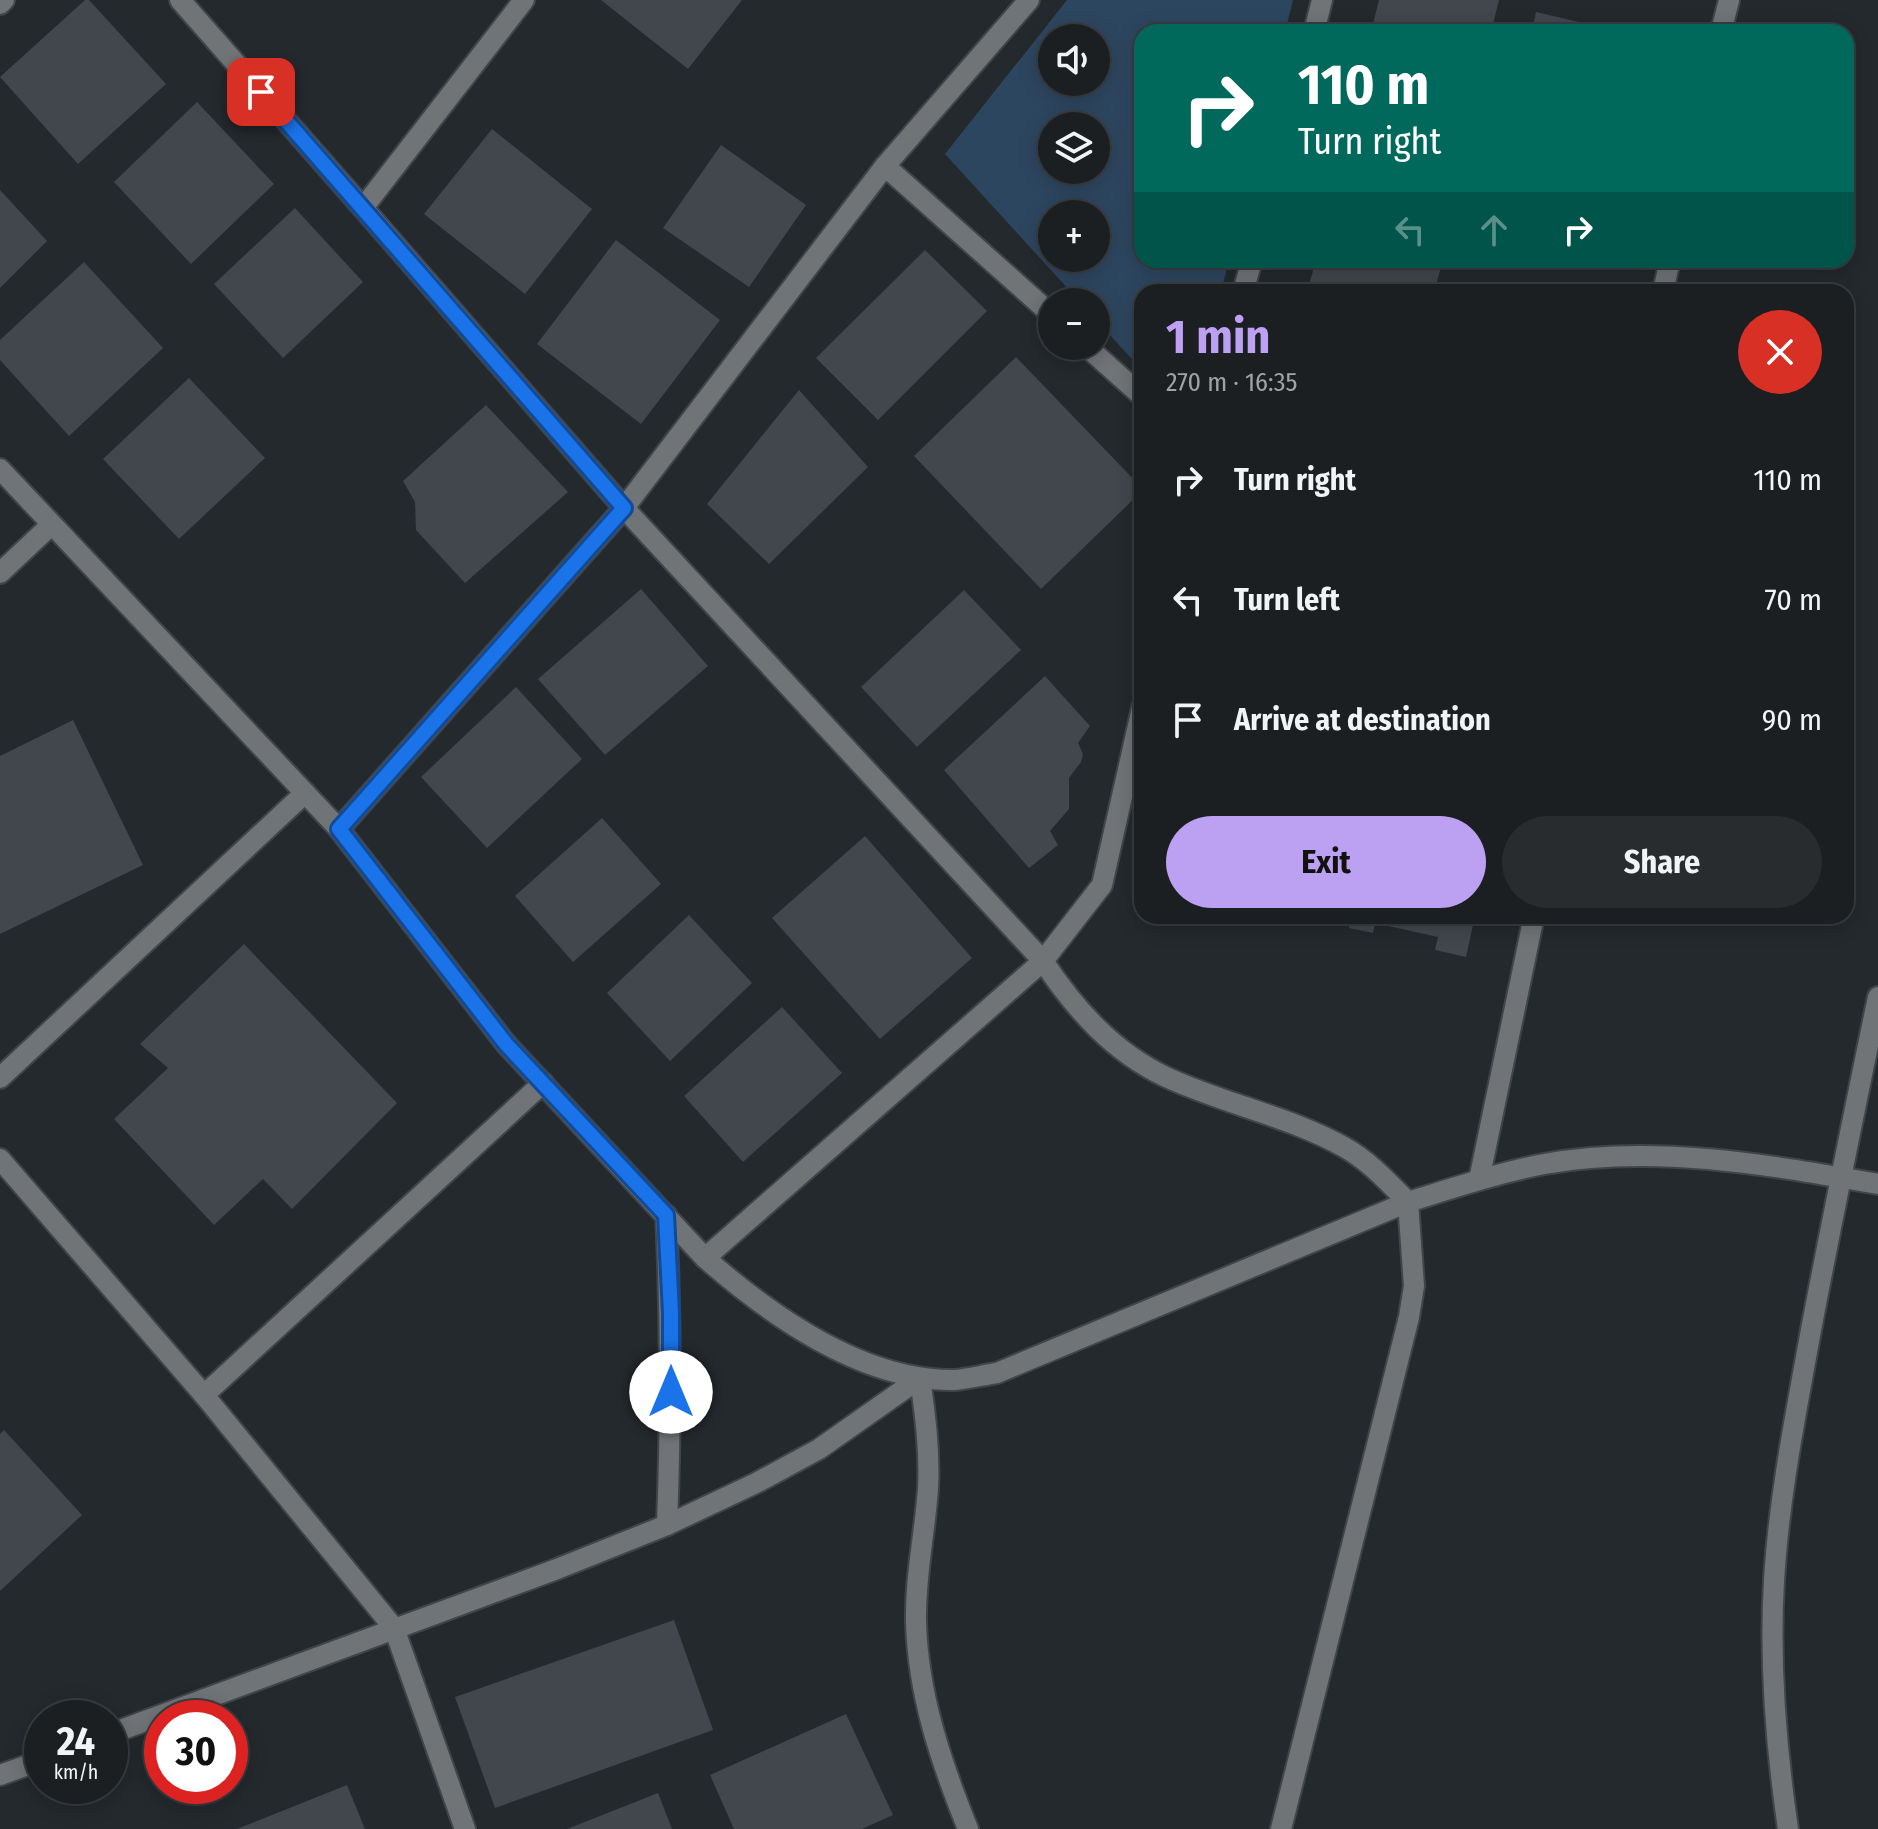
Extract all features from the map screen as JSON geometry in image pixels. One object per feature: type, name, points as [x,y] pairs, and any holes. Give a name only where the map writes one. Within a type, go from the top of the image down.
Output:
[{"type":"street","points":[[0,4],[4,0]]},
{"type":"street","points":[[180,0],[624,508],[1043,961],[1065,994],[1096,1029],[1126,1053],[1165,1077],[1344,1147],[1375,1168],[1408,1202],[1414,1286],[1409,1317],[1281,1829]]},
{"type":"street","points":[[363,208],[524,0]]},
{"type":"street","points":[[339,829],[624,508],[885,166],[1029,0]]},
{"type":"street","points":[[1316,24],[1322,0]]},
{"type":"street","points":[[1723,24],[1729,0]]},
{"type":"street","points":[[885,166],[1038,303]]},
{"type":"street","points":[[1102,360],[1134,389]]},
{"type":"street","points":[[0,469],[339,829],[506,1044],[705,1258],[784,1321],[833,1347],[881,1366],[920,1378],[957,1380],[997,1373],[1408,1202],[1544,1164],[1648,1156],[1704,1159],[1878,1184]]},
{"type":"street","points":[[0,573],[51,525]]},
{"type":"street","points":[[705,1258],[1043,961],[1102,885],[1134,743]]},
{"type":"street","points":[[0,1078],[305,793]]},
{"type":"street","points":[[1479,1180],[1532,924]]},
{"type":"street","points":[[1788,1829],[1780,1772],[1773,1662],[1778,1522],[1840,1177],[1878,997]]},
{"type":"street","points":[[204,1395],[543,1083]]},
{"type":"street","points":[[0,1159],[204,1395],[394,1628],[465,1829]]},
{"type":"street","points":[[666,1215],[671,1313],[667,1525]]},
{"type":"street","points":[[128,1727],[557,1569],[667,1525],[819,1449],[920,1378]]},
{"type":"street","points":[[920,1378],[929,1455],[917,1578],[916,1624],[921,1675],[941,1761],[968,1829]]},
{"type":"street","points":[[0,1775],[24,1766]]},
{"type":"shaded area","points":[[1067,0],[1293,0],[1287,24],[1134,24],[1134,268],[1227,268],[1223,284],[1134,284],[1134,361],[1110,335],[1110,288],[1067,288],[1053,272],[1110,272],[1110,200],[1038,200],[1038,256],[945,154],[1038,37],[1038,96],[1110,96],[1110,24],[1048,24]]},
{"type":"building","points":[[85,0],[89,0],[166,84],[78,164],[0,77]]},
{"type":"building","points":[[601,0],[742,0],[688,69]]},
{"type":"building","points":[[1379,0],[1499,0],[1493,24],[1373,24]]},
{"type":"building","points":[[1536,12],[1587,24],[1534,24]]},
{"type":"building","points":[[197,102],[274,184],[191,264],[114,182]]},
{"type":"building","points":[[492,129],[592,209],[525,294],[424,214]]},
{"type":"building","points":[[721,145],[806,205],[749,287],[663,228]]},
{"type":"building","points":[[0,190],[47,241],[0,288]]},
{"type":"building","points":[[295,208],[363,282],[283,358],[214,284]]},
{"type":"building","points":[[616,240],[720,320],[641,424],[537,344]]},
{"type":"building","points":[[925,250],[987,311],[878,420],[816,358]]},
{"type":"building","points":[[84,262],[163,348],[69,436],[0,360],[0,340]]},
{"type":"building","points":[[1314,268],[1441,268],[1436,284],[1309,284]]},
{"type":"building","points":[[1016,357],[1134,480],[1134,499],[1041,589],[914,456]]},
{"type":"building","points":[[189,378],[265,458],[179,539],[103,459]]},
{"type":"building","points":[[799,390],[868,467],[769,564],[707,504]]},
{"type":"building","points":[[486,405],[568,492],[465,583],[416,530],[415,502],[403,481]]},
{"type":"building","points":[[641,589],[708,666],[605,755],[538,679]]},
{"type":"building","points":[[964,590],[1021,650],[917,747],[861,687]]},
{"type":"building","points":[[1045,676],[1090,726],[1078,743],[1083,754],[1081,762],[1069,778],[1069,809],[1050,831],[1058,845],[1029,868],[944,770]]},
{"type":"building","points":[[516,687],[582,759],[487,848],[421,777]]},
{"type":"building","points":[[73,720],[143,865],[0,934],[0,756]]},
{"type":"building","points":[[602,818],[661,884],[573,962],[515,896]]},
{"type":"building","points":[[865,836],[972,958],[880,1039],[772,918]]},
{"type":"building","points":[[689,915],[752,983],[670,1061],[607,993]]},
{"type":"building","points":[[1350,924],[1375,924],[1373,933],[1349,928]]},
{"type":"building","points":[[1380,924],[1473,924],[1466,957],[1435,950],[1438,937]]},
{"type":"building","points":[[244,944],[397,1103],[292,1209],[263,1179],[214,1225],[114,1119],[168,1068],[140,1044]]},
{"type":"building","points":[[782,1007],[842,1073],[743,1162],[684,1096]]},
{"type":"building","points":[[4,1430],[82,1515],[0,1591],[0,1434]]},
{"type":"building","points":[[674,1620],[713,1730],[495,1808],[455,1697]]},
{"type":"building","points":[[846,1714],[893,1815],[862,1829],[734,1829],[710,1775]]},
{"type":"building","points":[[347,1785],[365,1829],[237,1829]]},
{"type":"building","points":[[658,1793],[672,1829],[567,1829]]},
{"type":"route","points":[[261,92],[624,508],[339,829],[506,1044],[666,1215],[671,1392]]}]
